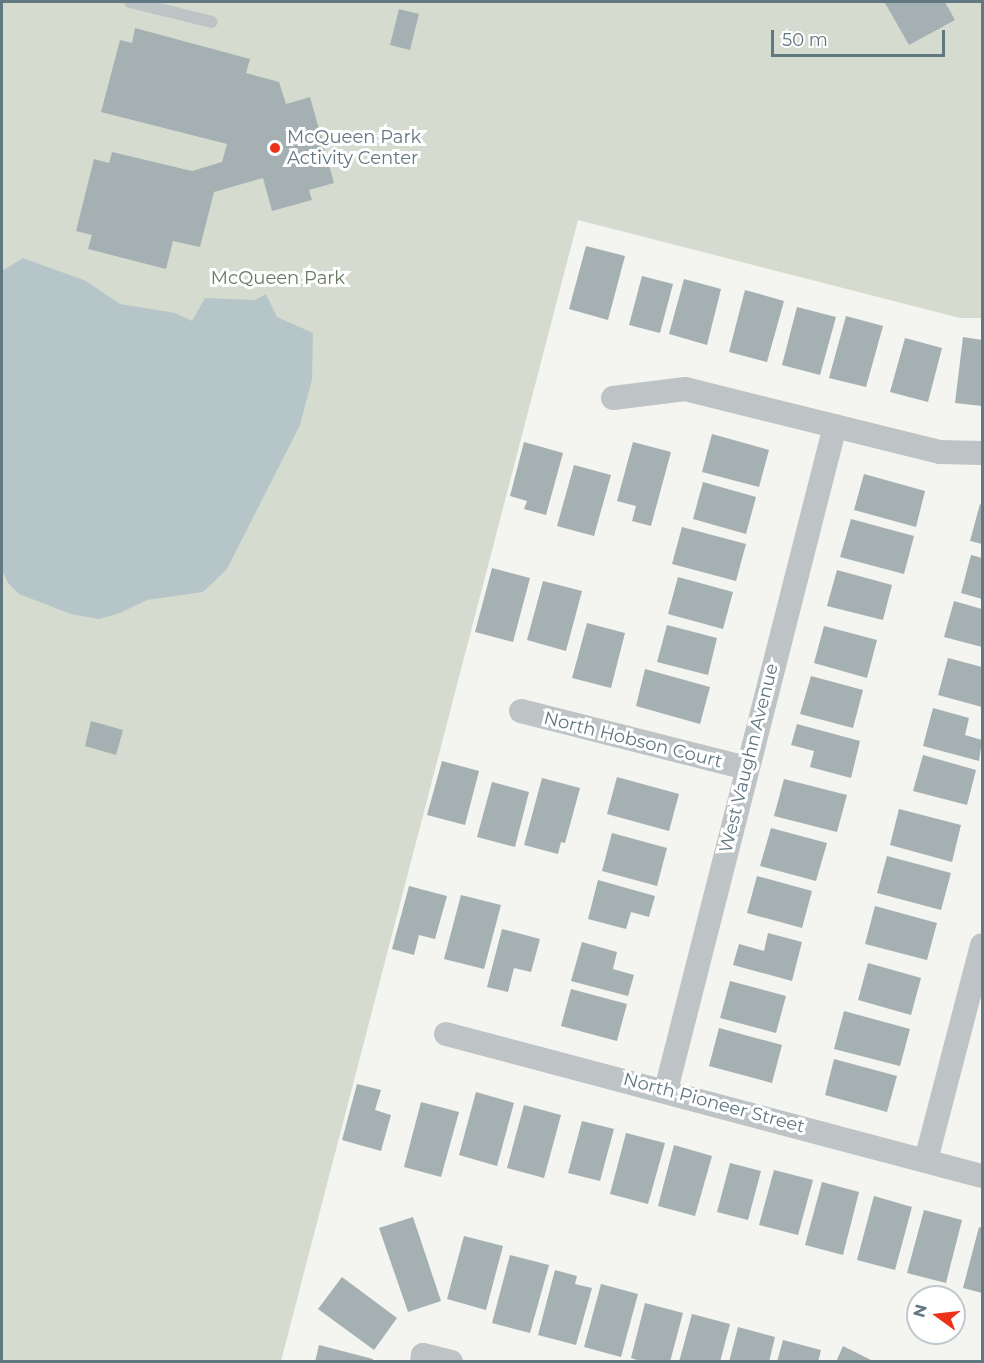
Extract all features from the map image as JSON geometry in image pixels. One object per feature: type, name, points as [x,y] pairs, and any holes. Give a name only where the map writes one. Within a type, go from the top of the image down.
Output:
[{"type":"street","points":[[613,398],[685,389],[940,452],[982,453]]},
{"type":"street","name":"West Vaughn Avenue","points":[[666,1090],[746,768],[835,426]]},
{"type":"street","name":"North Hobson Court","points":[[521,711],[746,768]]},
{"type":"street","points":[[926,1160],[982,945]]},
{"type":"street","name":"North Pioneer Street","points":[[446,1034],[666,1090],[982,1176]]},
{"type":"street","points":[[423,1358],[451,1362]]},
{"type":"lane","points":[[130,2],[212,22]]},
{"type":"green space","name":"McQueen Park","points":[[2,2],[982,2],[982,318],[960,318],[578,220],[281,1361],[2,1362]]},
{"type":"shaded area","points":[[23,258],[86,281],[120,304],[175,313],[192,321],[205,298],[255,300],[266,294],[277,317],[313,333],[312,379],[300,425],[227,569],[203,592],[147,600],[120,613],[99,619],[71,614],[19,594],[8,583],[2,570],[2,271]]},
{"type":"building","points":[[945,2],[955,20],[909,45],[885,3]]},
{"type":"building","points":[[399,9],[419,14],[410,50],[390,45]]},
{"type":"building","name":"McQueen Park Activity Center","points":[[135,28],[250,59],[246,73],[279,82],[286,104],[310,97],[334,183],[309,190],[312,200],[272,211],[263,178],[214,192],[200,247],[173,241],[166,269],[88,249],[92,235],[76,231],[94,159],[109,163],[112,152],[192,171],[222,162],[227,144],[101,112],[120,40],[132,43]]},
{"type":"building","points":[[586,246],[625,256],[608,320],[569,309]]},
{"type":"building","points":[[642,276],[673,284],[660,333],[629,325]]},
{"type":"building","points":[[684,279],[721,289],[707,345],[669,334]]},
{"type":"building","points":[[745,290],[784,301],[767,362],[729,352]]},
{"type":"building","points":[[797,307],[836,317],[820,375],[782,365]]},
{"type":"building","points":[[846,316],[883,326],[866,387],[829,378]]},
{"type":"building","points":[[963,337],[982,340],[982,406],[955,403]]},
{"type":"building","points":[[905,338],[942,348],[928,402],[890,392]]},
{"type":"building","points":[[712,434],[769,450],[759,487],[702,472]]},
{"type":"building","points":[[524,442],[563,453],[546,515],[524,509],[527,501],[510,496]]},
{"type":"building","points":[[633,442],[671,452],[651,526],[632,521],[636,506],[617,501]]},
{"type":"building","points":[[574,465],[611,475],[594,536],[557,526]]},
{"type":"building","points":[[864,474],[925,491],[916,527],[854,510]]},
{"type":"building","points":[[703,482],[756,497],[746,534],[693,519]]},
{"type":"building","points":[[980,504],[982,505],[982,544],[970,541]]},
{"type":"building","points":[[851,519],[914,536],[904,574],[840,557]]},
{"type":"building","points":[[682,527],[746,544],[736,581],[672,564]]},
{"type":"building","points":[[971,555],[982,558],[982,599],[961,593]]},
{"type":"building","points":[[492,568],[530,578],[513,642],[475,632]]},
{"type":"building","points":[[837,570],[892,585],[883,620],[827,606]]},
{"type":"building","points":[[678,577],[733,592],[723,629],[668,614]]},
{"type":"building","points":[[543,581],[582,591],[566,651],[527,640]]},
{"type":"building","points":[[954,601],[982,609],[982,647],[944,637]]},
{"type":"building","points":[[587,623],[625,633],[611,688],[572,678]]},
{"type":"building","points":[[667,625],[717,638],[708,675],[657,662]]},
{"type":"building","points":[[824,626],[877,640],[867,678],[814,663]]},
{"type":"building","points":[[948,658],[982,667],[982,707],[938,695]]},
{"type":"building","points":[[645,669],[710,687],[700,724],[636,706]]},
{"type":"building","points":[[811,676],[863,690],[853,728],[800,714]]},
{"type":"building","points":[[933,708],[969,718],[965,735],[982,740],[979,761],[923,746]]},
{"type":"building","points":[[91,721],[123,730],[116,755],[85,746]]},
{"type":"building","points":[[797,724],[860,741],[851,778],[810,767],[814,751],[791,745]]},
{"type":"building","points":[[923,755],[976,770],[967,805],[913,791]]},
{"type":"building","points":[[442,761],[479,771],[465,825],[427,815]]},
{"type":"building","points":[[617,777],[679,794],[669,831],[607,814]]},
{"type":"building","points":[[542,778],[580,788],[565,843],[561,842],[558,854],[524,845]]},
{"type":"building","points":[[784,779],[847,795],[837,832],[774,816]]},
{"type":"building","points":[[492,782],[529,792],[515,847],[477,837]]},
{"type":"building","points":[[899,809],[961,825],[952,862],[890,845]]},
{"type":"building","points":[[771,828],[827,843],[816,881],[760,866]]},
{"type":"building","points":[[612,833],[667,848],[657,886],[602,871]]},
{"type":"building","points":[[887,856],[951,873],[941,910],[877,893]]},
{"type":"building","points":[[757,876],[812,891],[802,928],[747,913]]},
{"type":"building","points":[[598,880],[655,896],[649,917],[631,912],[626,929],[588,919]]},
{"type":"building","points":[[409,886],[447,896],[435,939],[419,935],[414,955],[392,949]]},
{"type":"building","points":[[461,895],[501,905],[484,969],[444,959]]},
{"type":"building","points":[[875,906],[937,923],[927,960],[865,944]]},
{"type":"building","points":[[502,929],[540,939],[531,972],[514,968],[508,992],[487,987]]},
{"type":"building","points":[[768,933],[802,942],[792,981],[733,965],[739,944],[764,951]]},
{"type":"building","points":[[582,942],[617,952],[613,969],[634,975],[628,996],[571,981]]},
{"type":"building","points":[[868,963],[921,978],[911,1015],[858,1000]]},
{"type":"building","points":[[730,981],[786,996],[776,1033],[720,1018]]},
{"type":"building","points":[[571,989],[627,1004],[617,1041],[561,1026]]},
{"type":"building","points":[[844,1011],[910,1029],[900,1066],[834,1049]]},
{"type":"building","points":[[719,1028],[782,1045],[772,1083],[709,1066]]},
{"type":"building","points":[[834,1059],[897,1076],[887,1112],[825,1095]]},
{"type":"building","points":[[357,1084],[381,1090],[375,1110],[391,1115],[381,1151],[342,1140]]},
{"type":"building","points":[[476,1092],[514,1103],[497,1166],[459,1155]]},
{"type":"building","points":[[421,1102],[459,1112],[441,1177],[404,1167]]},
{"type":"building","points":[[524,1105],[561,1115],[544,1178],[507,1168]]},
{"type":"building","points":[[582,1121],[614,1129],[600,1181],[568,1173]]},
{"type":"building","points":[[626,1133],[665,1143],[648,1204],[610,1194]]},
{"type":"building","points":[[674,1145],[712,1156],[695,1216],[658,1206]]},
{"type":"building","points":[[730,1163],[761,1171],[748,1220],[717,1212]]},
{"type":"building","points":[[774,1170],[813,1180],[798,1235],[759,1225]]},
{"type":"building","points":[[822,1182],[859,1192],[843,1255],[805,1245]]},
{"type":"building","points":[[874,1196],[912,1207],[895,1270],[857,1260]]},
{"type":"building","points":[[924,1210],[962,1220],[946,1283],[907,1273]]},
{"type":"building","points":[[413,1217],[441,1301],[408,1312],[379,1228]]},
{"type":"building","points":[[979,1227],[982,1228],[982,1293],[966,1289],[966,1285],[964,1285]]},
{"type":"building","points":[[464,1236],[503,1246],[486,1310],[447,1299]]},
{"type":"building","points":[[510,1255],[549,1265],[530,1333],[492,1323]]},
{"type":"building","points":[[555,1270],[577,1276],[575,1284],[592,1288],[576,1345],[538,1335]]},
{"type":"building","points":[[342,1277],[397,1318],[374,1350],[318,1309]]},
{"type":"building","points":[[601,1284],[638,1294],[621,1357],[584,1347]]},
{"type":"building","points":[[645,1303],[683,1313],[670,1362],[643,1362],[631,1358]]},
{"type":"building","points":[[692,1314],[730,1324],[720,1362],[679,1362]]},
{"type":"building","points":[[738,1327],[775,1337],[769,1362],[729,1362]]},
{"type":"building","points":[[783,1340],[821,1350],[818,1362],[777,1362]]},
{"type":"building","points":[[319,1345],[373,1359],[372,1362],[315,1362]]},
{"type":"building","points":[[843,1346],[875,1362],[836,1362]]},
{"type":"place","name":"McQueen Park Activity Center","points":[[275,148]]}]
